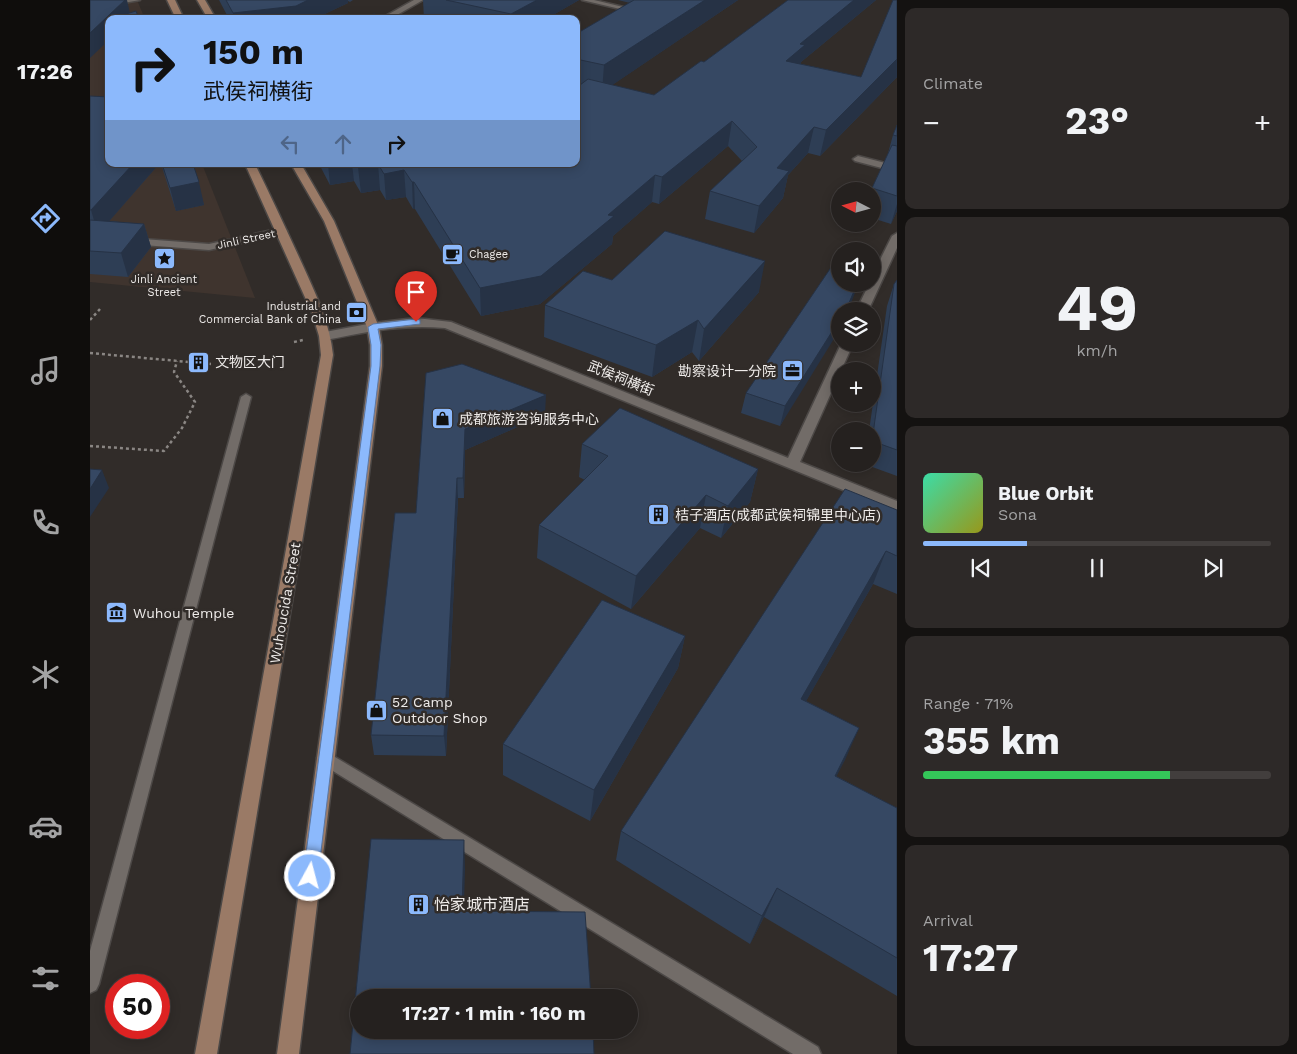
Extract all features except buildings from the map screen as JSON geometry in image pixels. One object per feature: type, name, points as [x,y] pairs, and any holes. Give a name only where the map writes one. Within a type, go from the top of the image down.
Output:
[{"type":"main road","points":[[172,0],[178,15]]},
{"type":"main road","points":[[201,0],[210,15]]},
{"type":"main road","name":"Wuhoucida Street","points":[[206,1054],[327,355],[325,336],[318,313],[251,167]]},
{"type":"main road","points":[[288,1054],[376,366],[376,345],[373,327],[329,221],[298,167]]},
{"type":"street","points":[[90,7],[136,0]]},
{"type":"street","points":[[392,15],[420,0]]},
{"type":"street","points":[[858,159],[897,169]]},
{"type":"street","name":"Jinli Street","points":[[90,238],[209,247],[282,231]]},
{"type":"street","points":[[866,302],[897,236]]},
{"type":"street","name":"武侯祠横街","points":[[325,336],[373,327],[416,322],[447,325],[897,507]]},
{"type":"street","points":[[792,464],[843,352]]},
{"type":"lane","points":[[585,0],[643,12]]},
{"type":"lane","points":[[90,984],[246,397]]},
{"type":"lane","points":[[326,758],[811,1054]]},
{"type":"path","points":[[90,320],[100,309]]},
{"type":"path","points":[[90,353],[211,364]]},
{"type":"path","points":[[90,446],[164,451],[176,438],[191,416],[195,402],[190,390],[178,380],[174,372],[177,361]]},
{"type":"shaded area","points":[[137,0],[143,15],[105,15],[105,167],[203,167],[255,298],[90,282],[90,5]]},
{"type":"place","name":"Chagee","points":[[453,254]]},
{"type":"place","name":"Jinli Ancient Street","points":[[164,258]]},
{"type":"place","name":"Industrial and Commercial Bank of China","points":[[357,312]]},
{"type":"place","name":"文物区大门","points":[[199,362]]},
{"type":"place","name":"勘察设计一分院","points":[[792,371]]},
{"type":"place","name":"成都旅游咨询服务中心","points":[[443,419]]},
{"type":"place","name":"桔子酒店(成都武侯祠锦里中心店)","points":[[659,515]]},
{"type":"place","name":"Wuhou Temple","points":[[117,613]]},
{"type":"place","name":"52 Camp Outdoor Shop","points":[[376,710]]},
{"type":"place","name":"怡家城市酒店","points":[[418,904]]},
{"type":"route","points":[[310,876],[376,366],[376,345],[373,327],[416,322]]}]
